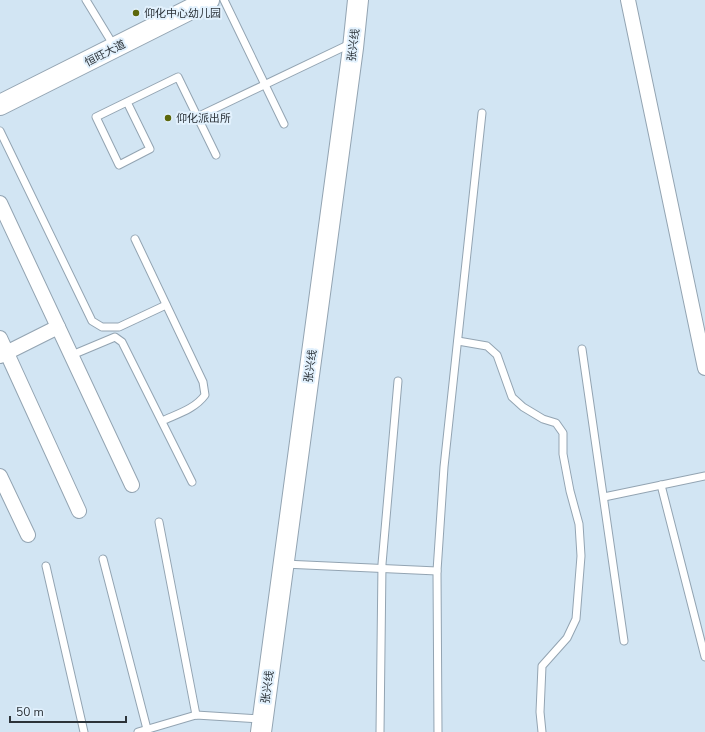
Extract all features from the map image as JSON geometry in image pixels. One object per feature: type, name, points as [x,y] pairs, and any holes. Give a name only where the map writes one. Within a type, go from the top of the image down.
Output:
[{"type":"street","name":"张兴线","points":[[262,725],[354,42],[358,0]]},
{"type":"street","points":[[628,0],[705,368]]},
{"type":"street","name":"恒旺大道","points":[[0,105],[115,48],[197,3]]},
{"type":"street","points":[[0,203],[132,485]]},
{"type":"street","points":[[3,355],[58,327]]},
{"type":"street","points":[[0,338],[3,355],[79,511]]},
{"type":"street","points":[[0,476],[28,535]]},
{"type":"lane","points":[[86,0],[115,48]]},
{"type":"lane","points":[[224,0],[284,124]]},
{"type":"lane","points":[[197,117],[354,42]]},
{"type":"lane","points":[[127,102],[150,149],[119,165],[96,117],[178,77],[216,155]]},
{"type":"lane","points":[[438,732],[437,571],[444,467],[482,114]]},
{"type":"lane","points":[[0,131],[92,321],[102,327],[119,327],[166,305]]},
{"type":"lane","points":[[135,239],[203,382],[205,395],[201,401],[192,407],[162,421]]},
{"type":"lane","points":[[72,355],[115,337],[122,342],[192,482]]},
{"type":"lane","points":[[458,341],[487,346],[496,355],[512,397],[523,407],[543,420],[556,423],[563,433],[563,454],[579,524],[582,556],[576,620],[566,638],[542,666],[540,712],[542,732]]},
{"type":"lane","points":[[582,349],[624,641]]},
{"type":"lane","points":[[380,732],[382,568],[398,381]]},
{"type":"lane","points":[[604,497],[705,476]]},
{"type":"lane","points":[[661,485],[705,657]]},
{"type":"lane","points":[[159,522],[196,715]]},
{"type":"lane","points":[[103,559],[147,729]]},
{"type":"lane","points":[[284,564],[437,571]]},
{"type":"lane","points":[[46,566],[84,732]]},
{"type":"lane","points":[[138,732],[196,715],[262,725]]},
{"type":"place","name":"仰化中心幼儿园","points":[[136,13]]},
{"type":"place","name":"仰化派出所","points":[[168,118]]}]
